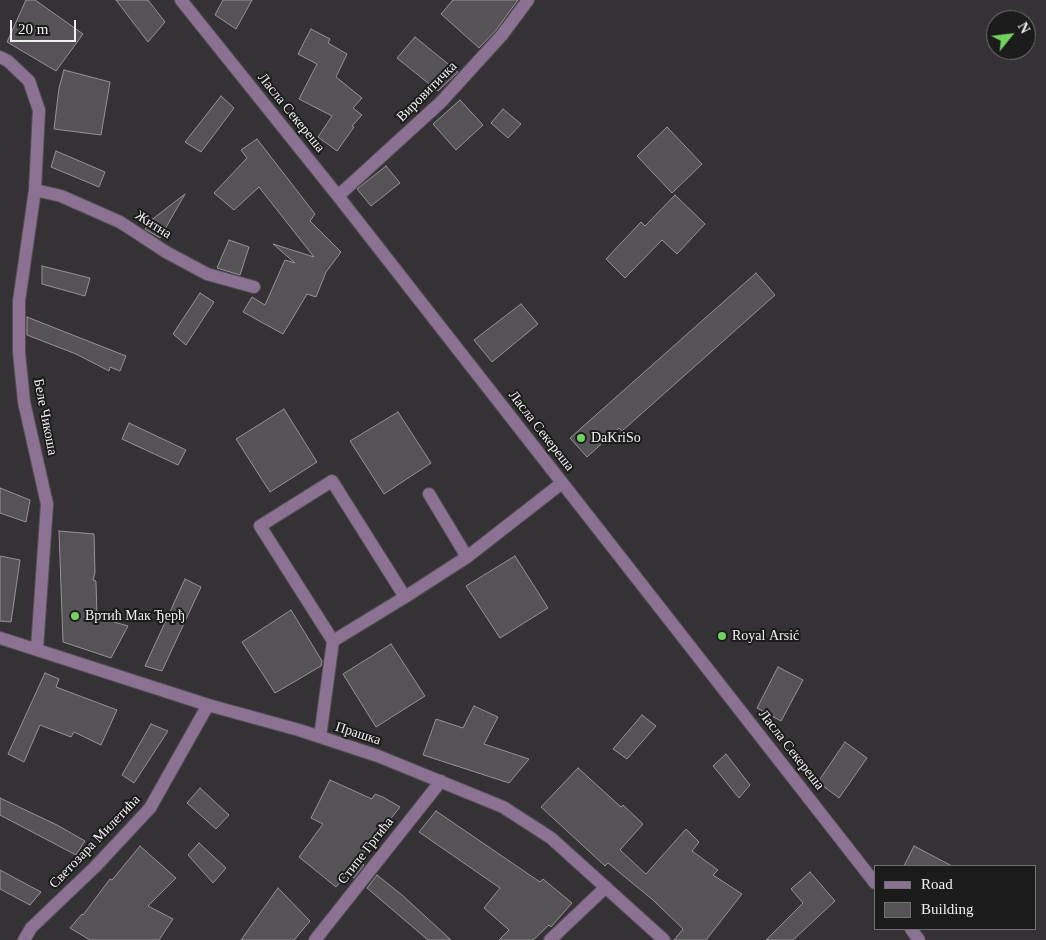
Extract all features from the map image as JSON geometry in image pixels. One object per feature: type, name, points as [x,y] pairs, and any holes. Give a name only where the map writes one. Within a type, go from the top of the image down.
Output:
[{"type":"street","name":"Ласла Секереша","points":[[182,0],[338,196],[874,882]]},
{"type":"street","name":"Вировитичка","points":[[338,196],[442,102],[502,34],[528,0]]},
{"type":"street","name":"Беле Чикоша","points":[[0,57],[8,61],[30,81],[39,110],[35,190],[19,310],[19,352],[24,402],[47,504],[37,649]]},
{"type":"street","name":"Житна","points":[[35,190],[61,196],[120,222],[166,252],[207,274],[254,287]]},
{"type":"street","points":[[320,737],[333,641],[260,526],[332,481],[406,597]]},
{"type":"street","points":[[333,641],[467,557],[562,483]]},
{"type":"street","points":[[429,494],[467,557]]},
{"type":"street","name":"Прашка","points":[[0,638],[208,705],[320,737],[378,756],[502,807],[551,838],[664,940]]},
{"type":"street","name":"Светозара Милетића","points":[[24,940],[31,928],[96,866],[150,808],[208,705]]},
{"type":"street","name":"Стипе Гргића","points":[[315,940],[441,781]]},
{"type":"street","points":[[550,940],[606,887]]},
{"type":"building","points":[[26,0],[35,0],[83,34],[56,71],[7,42]]},
{"type":"building","points":[[116,0],[148,0],[165,22],[148,42]]},
{"type":"building","points":[[223,0],[252,0],[236,29],[215,15]]},
{"type":"building","points":[[453,0],[518,0],[496,30],[479,48],[441,14]]},
{"type":"building","points":[[311,29],[330,39],[328,43],[347,54],[336,77],[362,98],[353,108],[362,115],[352,126],[354,127],[337,151],[318,137],[332,116],[299,99],[317,64],[298,54]]},
{"type":"building","points":[[415,37],[458,72],[438,91],[397,58]]},
{"type":"building","points":[[64,70],[110,82],[101,135],[54,129],[59,88]]},
{"type":"building","points":[[221,96],[234,108],[201,152],[185,142]]},
{"type":"building","points":[[460,100],[483,125],[456,150],[433,124]]},
{"type":"building","points":[[503,109],[521,124],[508,138],[491,123]]},
{"type":"building","points":[[667,127],[702,164],[672,193],[637,156]]},
{"type":"building","points":[[257,139],[315,214],[310,221],[341,252],[326,272],[316,297],[307,294],[283,334],[243,312],[252,297],[265,305],[285,260],[295,263],[273,244],[314,257],[259,187],[234,210],[214,193],[247,158],[241,150]]},
{"type":"building","points":[[56,151],[105,172],[99,187],[51,167]]},
{"type":"building","points":[[386,166],[400,183],[371,206],[357,189]]},
{"type":"building","points":[[185,194],[160,238],[145,229],[150,221]]},
{"type":"building","points":[[675,195],[705,224],[677,254],[662,240],[625,278],[606,259],[641,222],[645,226]]},
{"type":"building","points":[[229,240],[249,247],[240,275],[217,268]]},
{"type":"building","points":[[42,266],[90,278],[85,296],[42,284]]},
{"type":"building","points":[[756,273],[775,295],[622,431],[619,428],[587,457],[570,438]]},
{"type":"building","points":[[200,293],[214,302],[186,345],[173,334]]},
{"type":"building","points":[[521,304],[538,324],[492,362],[474,340]]},
{"type":"building","points":[[27,317],[126,356],[120,371],[110,367],[109,371],[76,354],[27,335]]},
{"type":"building","points":[[284,409],[317,462],[270,492],[236,439]]},
{"type":"building","points":[[398,412],[431,463],[384,494],[350,441]]},
{"type":"building","points":[[129,423],[186,450],[178,465],[122,439]]},
{"type":"building","points":[[0,488],[30,500],[26,522],[0,513]]},
{"type":"building","points":[[59,531],[94,534],[95,573],[93,580],[96,581],[97,617],[128,626],[111,658],[63,642]]},
{"type":"building","points":[[0,556],[20,560],[11,622],[0,621]]},
{"type":"building","points":[[515,556],[548,608],[500,638],[466,586]]},
{"type":"building","points":[[185,579],[201,587],[162,671],[145,666]]},
{"type":"building","points":[[291,610],[322,661],[321,666],[275,693],[242,642]]},
{"type":"building","points":[[391,644],[425,696],[376,727],[343,674]]},
{"type":"building","points":[[778,667],[803,680],[781,721],[757,708]]},
{"type":"building","points":[[45,673],[59,679],[56,687],[117,710],[101,745],[74,732],[71,737],[40,725],[24,762],[8,754]]},
{"type":"building","points":[[474,706],[498,717],[484,744],[529,759],[509,783],[423,755],[436,719],[463,728]]},
{"type":"building","points":[[642,715],[656,726],[627,759],[613,749]]},
{"type":"building","points":[[151,724],[168,731],[134,783],[122,775]]},
{"type":"building","points":[[845,742],[867,758],[839,798],[818,782]]},
{"type":"building","points":[[726,754],[750,785],[739,798],[713,766]]},
{"type":"building","points":[[578,768],[643,824],[620,850],[646,874],[686,829],[699,842],[692,851],[718,870],[713,875],[742,894],[706,940],[674,940],[683,929],[653,900],[608,863],[605,866],[541,807]]},
{"type":"building","points":[[330,780],[372,799],[375,794],[383,797],[400,807],[358,860],[364,865],[354,878],[348,873],[336,887],[299,857],[323,824],[311,818]]},
{"type":"building","points":[[200,788],[229,815],[216,829],[187,803]]},
{"type":"building","points":[[0,798],[57,825],[85,841],[76,855],[0,815]]},
{"type":"building","points":[[436,811],[540,882],[543,879],[572,903],[551,927],[549,925],[533,940],[499,940],[509,930],[484,908],[500,888],[419,832]]},
{"type":"building","points":[[199,843],[226,868],[213,883],[188,855]]},
{"type":"building","points":[[140,846],[176,878],[148,906],[173,919],[159,940],[90,940],[70,928],[83,915],[110,879],[112,880]]},
{"type":"building","points":[[914,846],[950,865],[904,865]]},
{"type":"building","points":[[0,870],[41,892],[30,905],[0,889]]},
{"type":"building","points":[[810,872],[835,901],[793,940],[766,940],[803,903],[791,889]]},
{"type":"building","points":[[377,875],[451,940],[428,940],[367,888]]},
{"type":"building","points":[[278,888],[310,921],[294,940],[241,940]]},
{"type":"place","name":"DaKriSo","points":[[581,438]]},
{"type":"place","name":"Вртић Мак Ђерђ","points":[[75,616]]},
{"type":"place","name":"Royal Arsić","points":[[722,636]]}]
